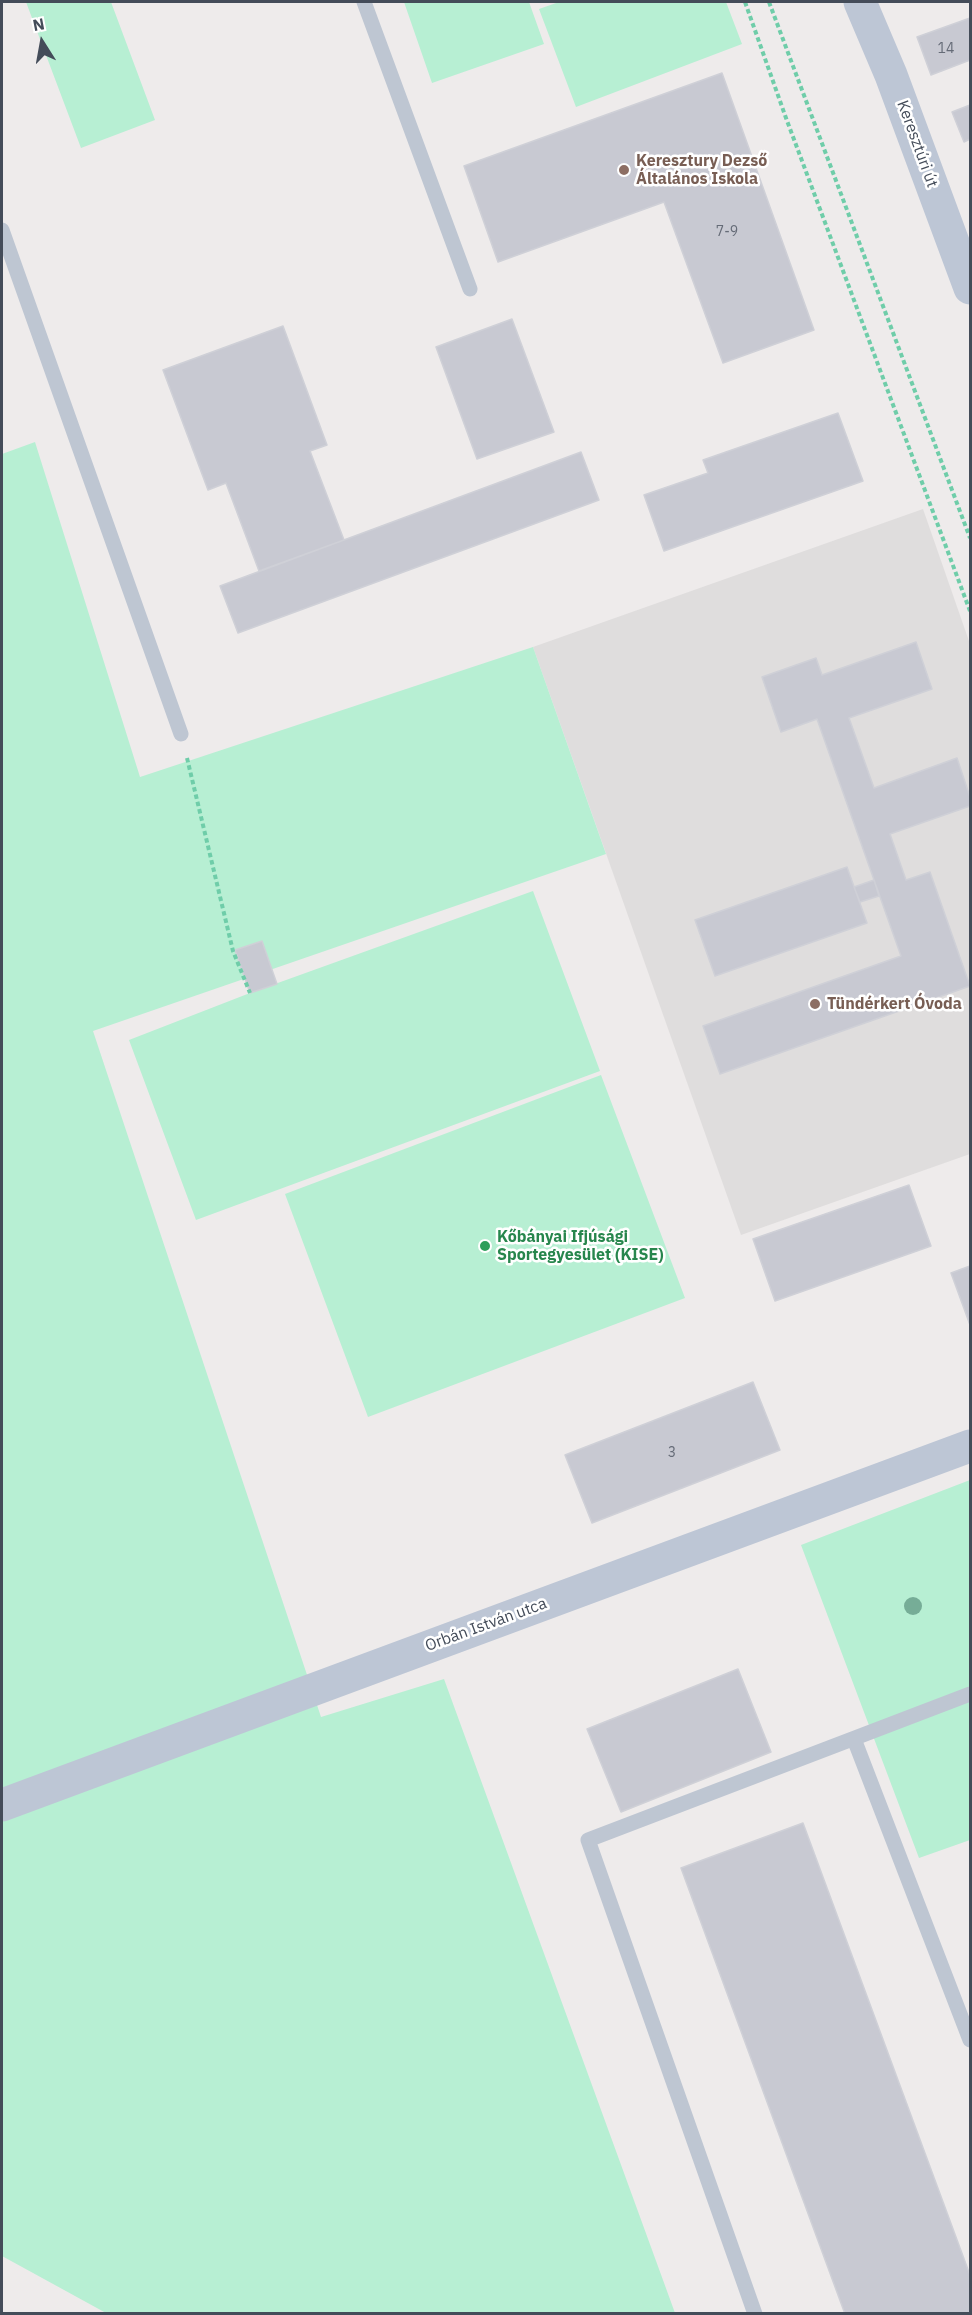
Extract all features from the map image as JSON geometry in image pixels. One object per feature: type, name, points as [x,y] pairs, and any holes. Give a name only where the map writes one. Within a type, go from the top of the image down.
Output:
[{"type":"street","name":"Keresztúri út","points":[[860,2],[891,75],[970,288]]},
{"type":"street","name":"Orbán István utca","points":[[2,1805],[970,1446]]},
{"type":"lane","points":[[364,2],[470,289]]},
{"type":"lane","points":[[2,230],[182,734]]},
{"type":"lane","points":[[755,2313],[588,1840],[970,1694]]},
{"type":"lane","points":[[854,1739],[970,2040]]},
{"type":"path","points":[[744,2],[970,611]]},
{"type":"path","points":[[770,2],[970,538]]},
{"type":"path","points":[[182,734],[233,951],[250,993]]},
{"type":"shaded area","name":"Tündérkert Óvoda","points":[[923,509],[970,644],[970,1154],[741,1235],[533,647]]},
{"type":"green space","points":[[26,2],[111,2],[155,120],[81,148]]},
{"type":"green space","points":[[404,2],[529,2],[544,44],[432,83]]},
{"type":"green space","points":[[559,2],[726,2],[742,44],[576,107],[539,9]]},
{"type":"green space","points":[[35,442],[140,777],[533,647],[606,854],[93,1031],[321,1717],[444,1679],[675,2313],[106,2313],[2,2256],[2,454]]},
{"type":"green space","points":[[533,891],[600,1071],[196,1220],[129,1040],[250,993]]},
{"type":"green space","name":"Kőbányai Ifjúsági Sportegyesület (KISE)","points":[[601,1075],[685,1298],[368,1417],[285,1194]]},
{"type":"green space","points":[[970,1480],[970,1840],[919,1858],[801,1545]]},
{"type":"building","points":[[970,18],[970,60],[931,75],[917,37]]},
{"type":"building","points":[[722,73],[814,330],[723,363],[664,202],[498,262],[464,166]]},
{"type":"building","points":[[970,105],[970,139],[964,142],[952,112]]},
{"type":"building","points":[[512,319],[554,432],[477,459],[436,347]]},
{"type":"building","points":[[283,326],[327,445],[310,451],[344,540],[259,571],[226,483],[208,490],[163,370]]},
{"type":"building","points":[[838,413],[863,481],[664,551],[644,495],[708,473],[703,460]]},
{"type":"building","points":[[581,452],[599,500],[238,633],[220,586]]},
{"type":"building","points":[[916,642],[932,689],[849,718],[874,788],[957,758],[970,797],[970,806],[890,834],[906,880],[930,872],[970,986],[720,1074],[703,1026],[901,956],[817,719],[781,732],[762,677],[816,658],[822,675]]},
{"type":"building","points":[[847,867],[867,923],[715,976],[695,920]]},
{"type":"building","points":[[874,880],[879,896],[860,902],[854,887]]},
{"type":"building","points":[[262,941],[277,984],[250,993],[235,950]]},
{"type":"building","points":[[909,1185],[931,1246],[775,1301],[753,1239]]},
{"type":"building","points":[[970,1266],[970,1325],[951,1273]]},
{"type":"building","points":[[753,1382],[780,1450],[592,1523],[565,1455]]},
{"type":"building","points":[[738,1669],[771,1752],[621,1812],[587,1729]]},
{"type":"building","points":[[803,1823],[970,2275],[970,2314],[845,2314],[681,1868]]},
{"type":"place","name":"Keresztury Dezső Általános Iskola","points":[[624,170]]},
{"type":"place","name":"Tündérkert Óvoda","points":[[815,1004]]},
{"type":"place","name":"Kőbányai Ifjúsági Sportegyesület (KISE)","points":[[485,1246]]}]
